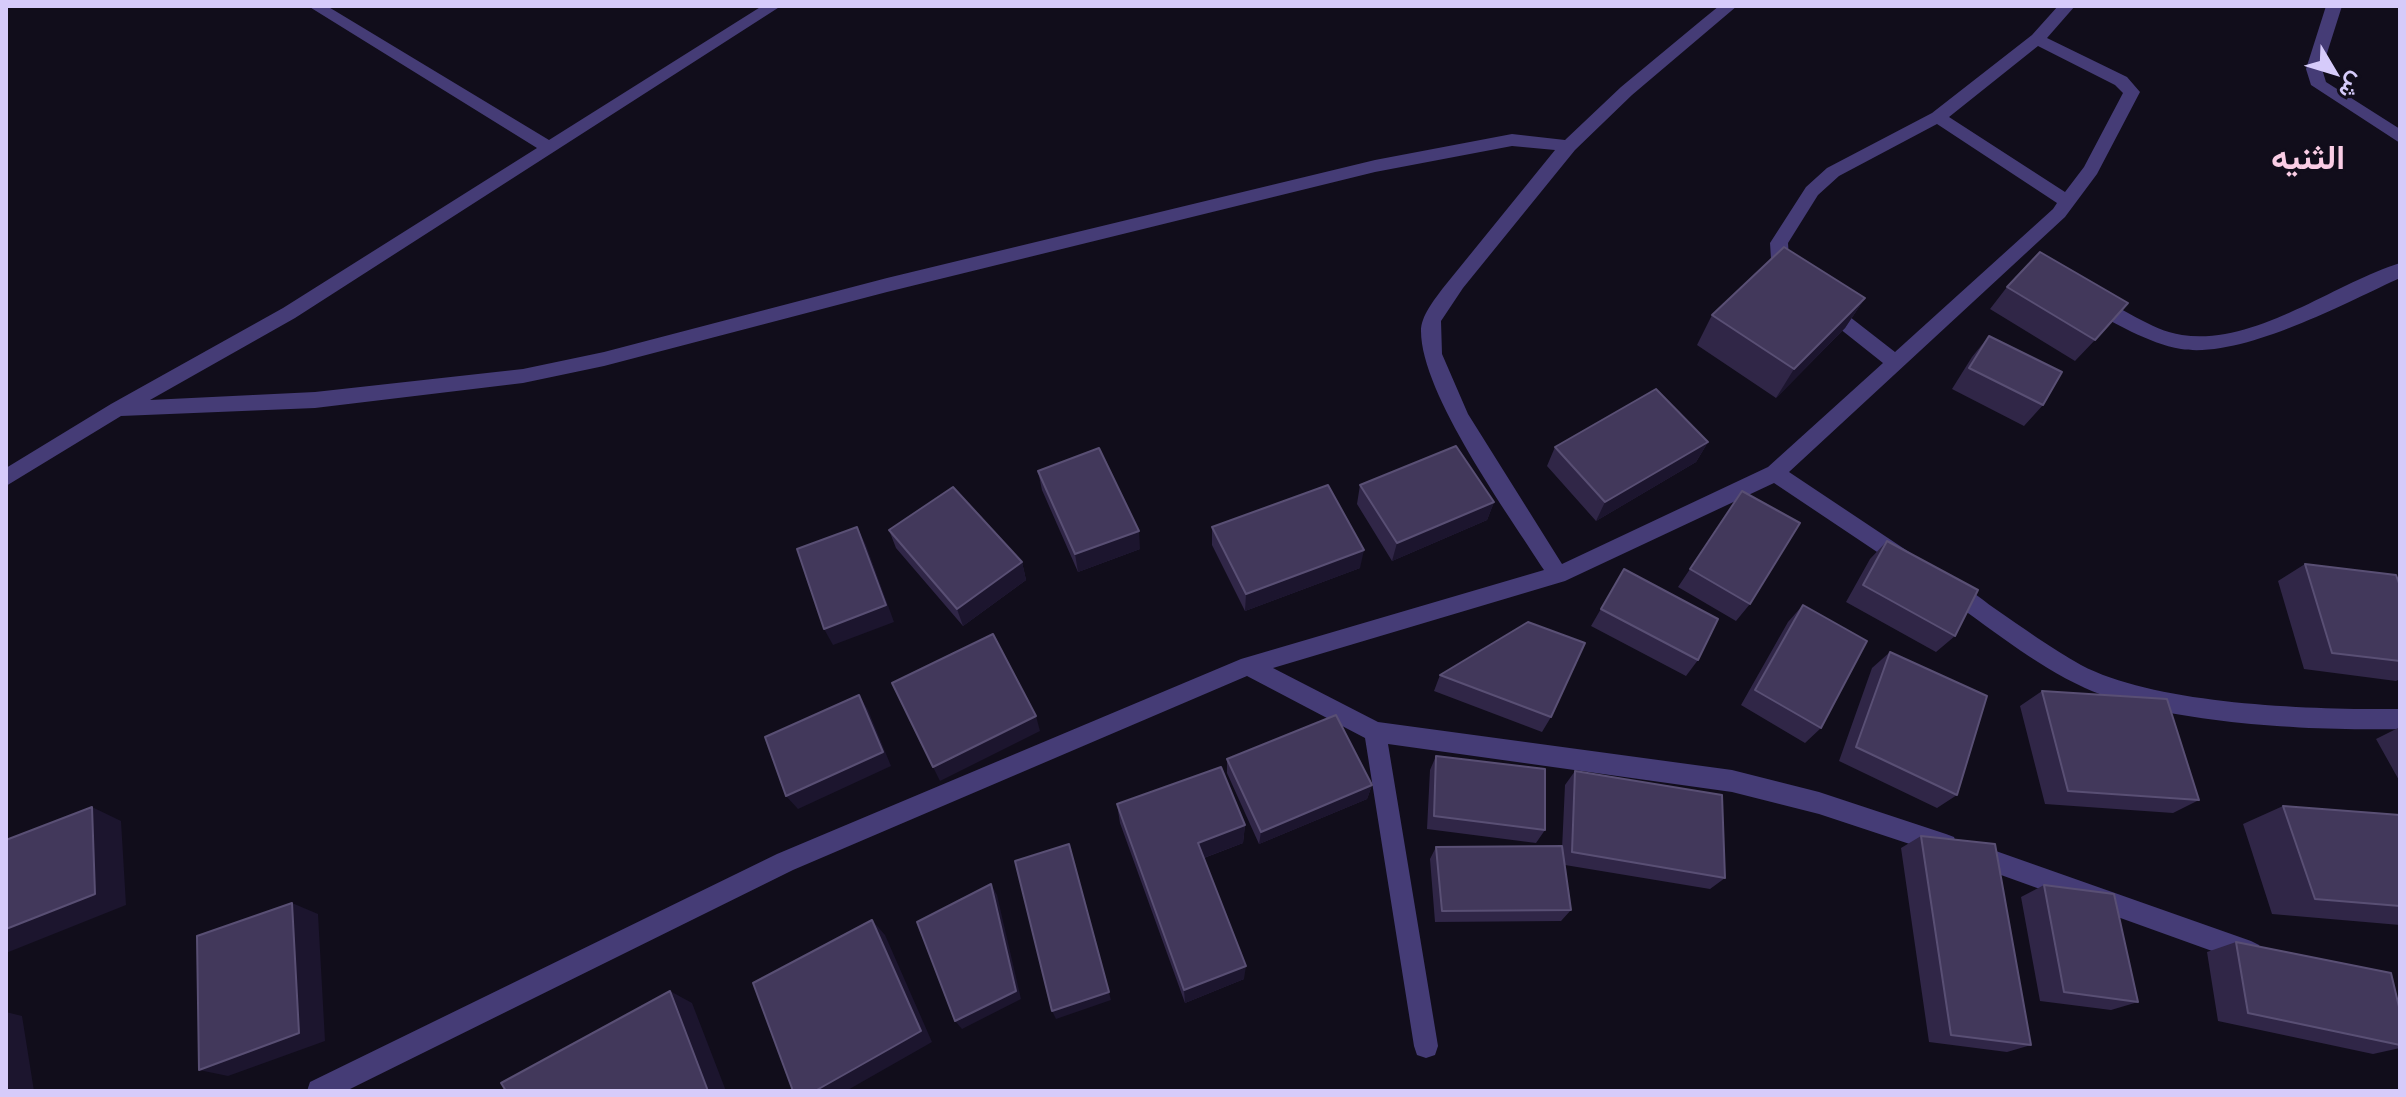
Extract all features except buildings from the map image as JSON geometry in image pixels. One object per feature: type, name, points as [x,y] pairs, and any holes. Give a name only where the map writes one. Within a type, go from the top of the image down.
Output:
[{"type":"street","points":[[316,6],[550,148]]},
{"type":"street","points":[[6,478],[118,409],[289,313],[773,6]]},
{"type":"street","points":[[1558,575],[1456,408],[1435,361],[1430,327],[1446,298],[1568,147],[1675,47],[1729,6]]},
{"type":"street","points":[[1895,363],[1788,276],[1778,250],[1781,234],[1803,203],[1833,172],[1938,117],[2037,39],[2067,6]]},
{"type":"street","points":[[2334,6],[2314,69],[2319,85],[2400,137]]},
{"type":"street","points":[[319,1091],[785,862],[1248,666],[1558,575],[1775,473],[1895,363],[2013,264],[2069,203],[2091,170],[2132,92],[2121,81],[2037,39]]},
{"type":"street","points":[[1938,117],[2069,203]]},
{"type":"street","points":[[118,409],[315,400],[523,376],[618,356],[887,285],[1375,166],[1512,140],[1568,147]]},
{"type":"street","points":[[2075,294],[2183,343],[2221,342],[2297,316],[2400,270]]},
{"type":"street","points":[[1775,473],[2071,669],[2119,692],[2157,701],[2258,713],[2366,720],[2400,719]]},
{"type":"street","points":[[1248,666],[1375,732],[1732,781],[1769,789],[2071,887],[2271,959]]},
{"type":"street","points":[[1375,732],[1426,1046]]},
{"type":"district","name":"الثنيه","points":[[2308,158]]}]
